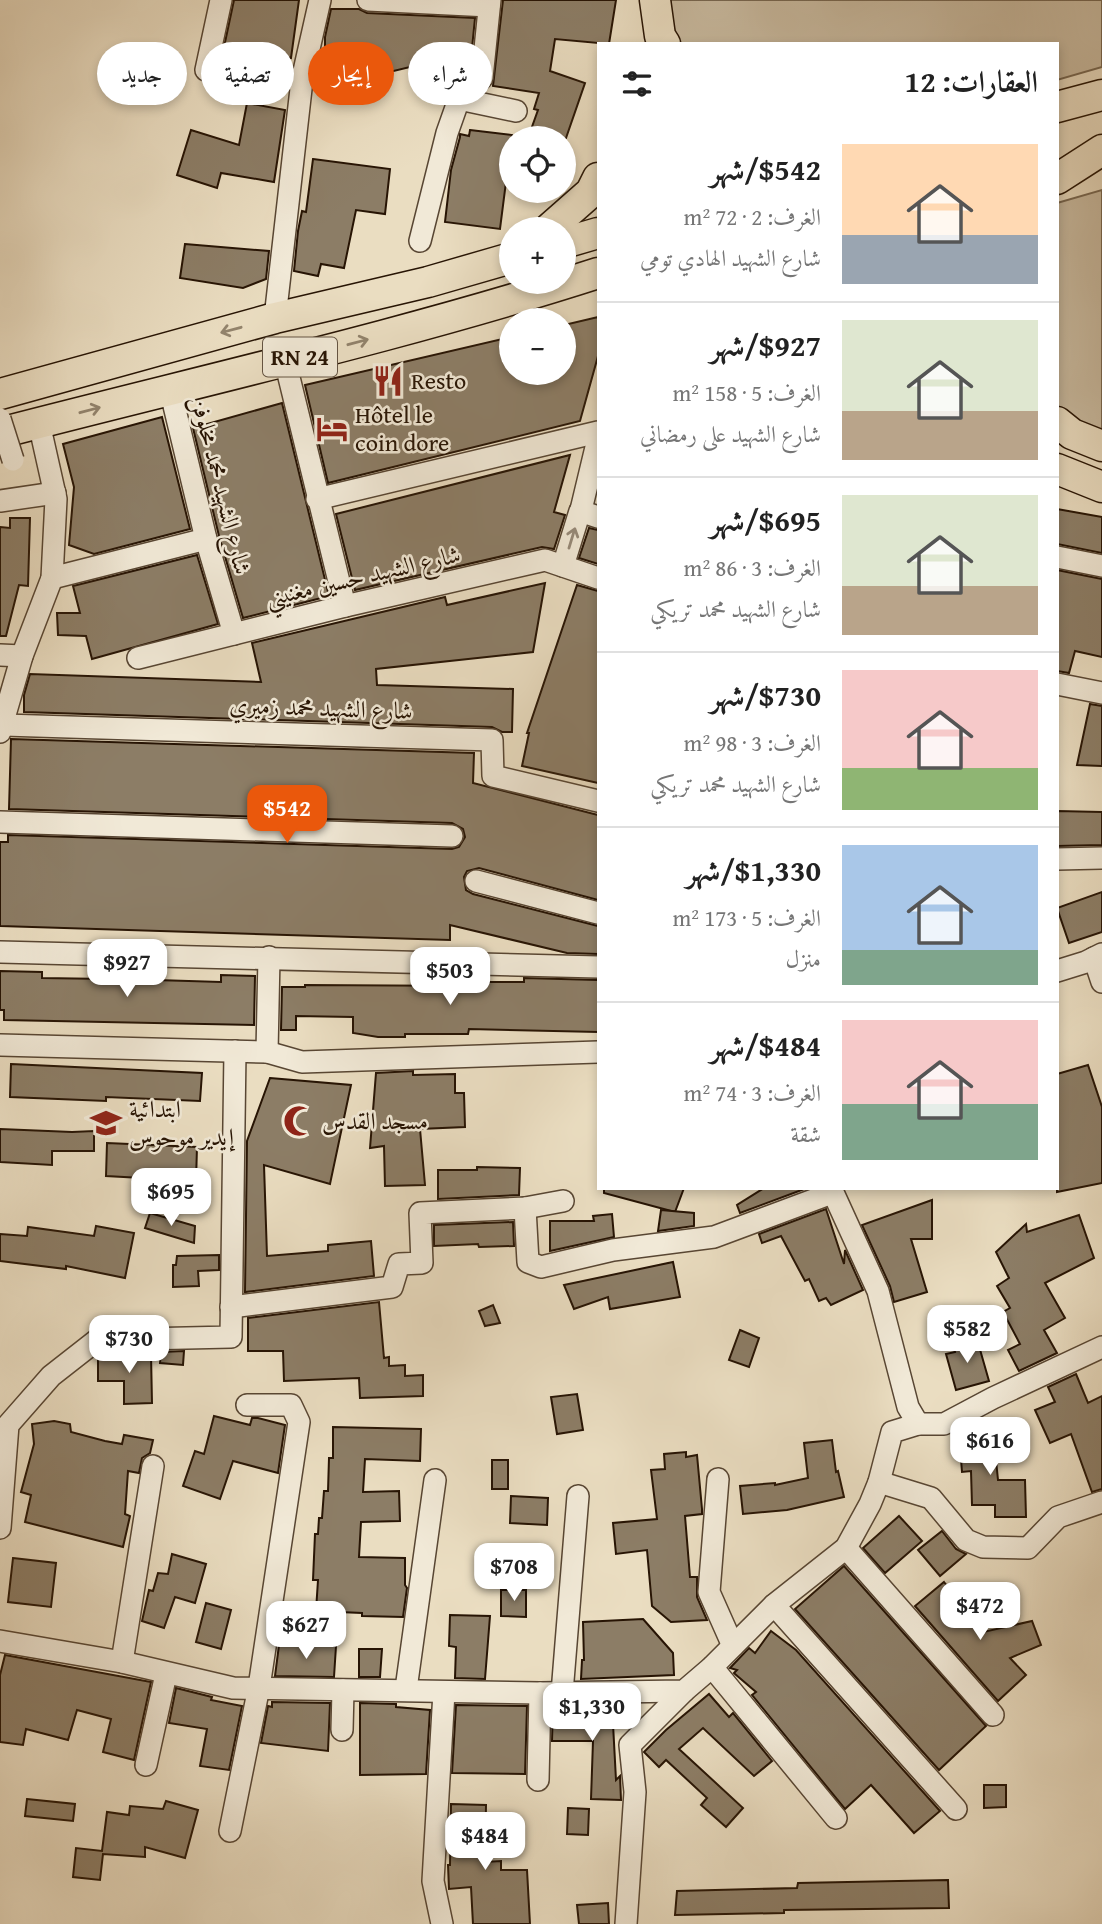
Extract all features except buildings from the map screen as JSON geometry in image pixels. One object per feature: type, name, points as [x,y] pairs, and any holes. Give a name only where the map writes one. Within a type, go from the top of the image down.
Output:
[{"type":"highway","points":[[642,0],[642,42]]},
{"type":"highway","points":[[655,0],[660,36],[664,42]]},
{"type":"highway","points":[[1059,106],[1102,95]]},
{"type":"highway","points":[[1059,156],[1102,148]]},
{"type":"highway","points":[[1059,178],[1102,148]]},
{"type":"highway","points":[[563,217],[591,192],[597,180]]},
{"type":"highway","points":[[576,239],[597,233]]},
{"type":"highway","points":[[428,282],[499,254]]},
{"type":"highway","name":"RN 24","points":[[0,394],[275,318],[428,282],[499,261]]},
{"type":"highway","name":"RN 24","points":[[0,433],[285,361],[529,295],[597,273]]},
{"type":"highway","points":[[1064,428],[1102,446]]},
{"type":"highway","points":[[1064,428],[1102,456]]},
{"type":"highway","points":[[1059,470],[1102,487]]},
{"type":"street","points":[[221,0],[206,70],[302,80]]},
{"type":"street","points":[[275,318],[302,80],[320,0]]},
{"type":"street","points":[[368,0],[489,3],[485,42]]},
{"type":"street","points":[[420,241],[447,133],[457,105]]},
{"type":"street","points":[[488,105],[516,111]]},
{"type":"street","points":[[285,361],[345,606]]},
{"type":"street","name":"شارع الشهيد محمد مخلوفن","points":[[170,389],[206,539],[234,634]]},
{"type":"street","points":[[0,419],[13,460]]},
{"type":"street","points":[[2,728],[22,656],[52,578],[55,493],[39,423]]},
{"type":"street","points":[[317,499],[597,432]]},
{"type":"street","points":[[563,566],[587,513],[597,446]]},
{"type":"street","points":[[0,501],[55,493]]},
{"type":"street","points":[[52,578],[206,539]]},
{"type":"street","points":[[1059,557],[1102,566]]},
{"type":"street","name":"شارع الشهيد حسين مغنيني","points":[[138,658],[545,560],[597,578]]},
{"type":"street","points":[[0,655],[22,656]]},
{"type":"street","points":[[1059,684],[1102,693]]},
{"type":"street","name":"شارع الشهيد محمد زميري","points":[[2,728],[492,740],[493,776],[597,801]]},
{"type":"street","points":[[0,822],[452,836]]},
{"type":"street","points":[[1059,859],[1102,858]]},
{"type":"street","points":[[476,881],[597,913]]},
{"type":"street","points":[[0,951],[597,967]]},
{"type":"street","points":[[1059,970],[1098,956],[1102,982]]},
{"type":"street","points":[[267,1052],[269,957]]},
{"type":"street","points":[[0,1045],[267,1052],[302,1062],[597,1052]]},
{"type":"street","points":[[0,1528],[8,1425],[51,1376],[97,1340],[231,1336],[234,1051]]},
{"type":"street","points":[[525,1208],[528,1262],[541,1267],[613,1250],[714,1237],[832,1191],[878,1291],[908,1407],[918,1424]]},
{"type":"street","points":[[232,1307],[392,1287],[399,1264],[422,1263],[420,1213],[525,1208],[563,1201]]},
{"type":"street","points":[[626,1924],[635,1792],[630,1745],[774,1605],[846,1548],[879,1482],[892,1432],[918,1424],[944,1424],[1102,1347]]},
{"type":"street","points":[[230,1831],[260,1687],[299,1422],[291,1405],[247,1405]]},
{"type":"street","points":[[122,1662],[153,1466]]},
{"type":"street","points":[[718,1479],[709,1592],[733,1646]]},
{"type":"street","points":[[406,1689],[435,1480]]},
{"type":"street","points":[[879,1482],[932,1499],[966,1540],[983,1547],[1028,1548],[1058,1517],[1102,1502]]},
{"type":"street","points":[[562,1693],[578,1496]]},
{"type":"street","points":[[846,1548],[993,1715]]},
{"type":"street","points":[[774,1605],[956,1810]]},
{"type":"street","points":[[0,1641],[122,1662],[233,1688],[540,1693],[684,1691]]},
{"type":"street","points":[[712,1667],[836,1818]]},
{"type":"street","points":[[146,1765],[166,1674]]},
{"type":"street","points":[[342,1730],[343,1690]]},
{"type":"street","points":[[442,1924],[433,1881],[444,1692]]},
{"type":"street","points":[[538,1780],[540,1693]]},
{"type":"shaded area","points":[[671,0],[1102,0],[1102,67],[1059,79],[1059,42],[678,42],[670,12]]},
{"type":"shaded area","points":[[1102,190],[1102,442],[1059,419],[1059,202]]},
{"type":"place","name":"Resto","points":[[388,381]]},
{"type":"place","name":"Hôtel le coin dore","points":[[332,429]]},
{"type":"place","name":"مسجد القدس","points":[[299,1121]]},
{"type":"place","name":"ابتدائية إيدير موحوس","points":[[106,1123]]}]
